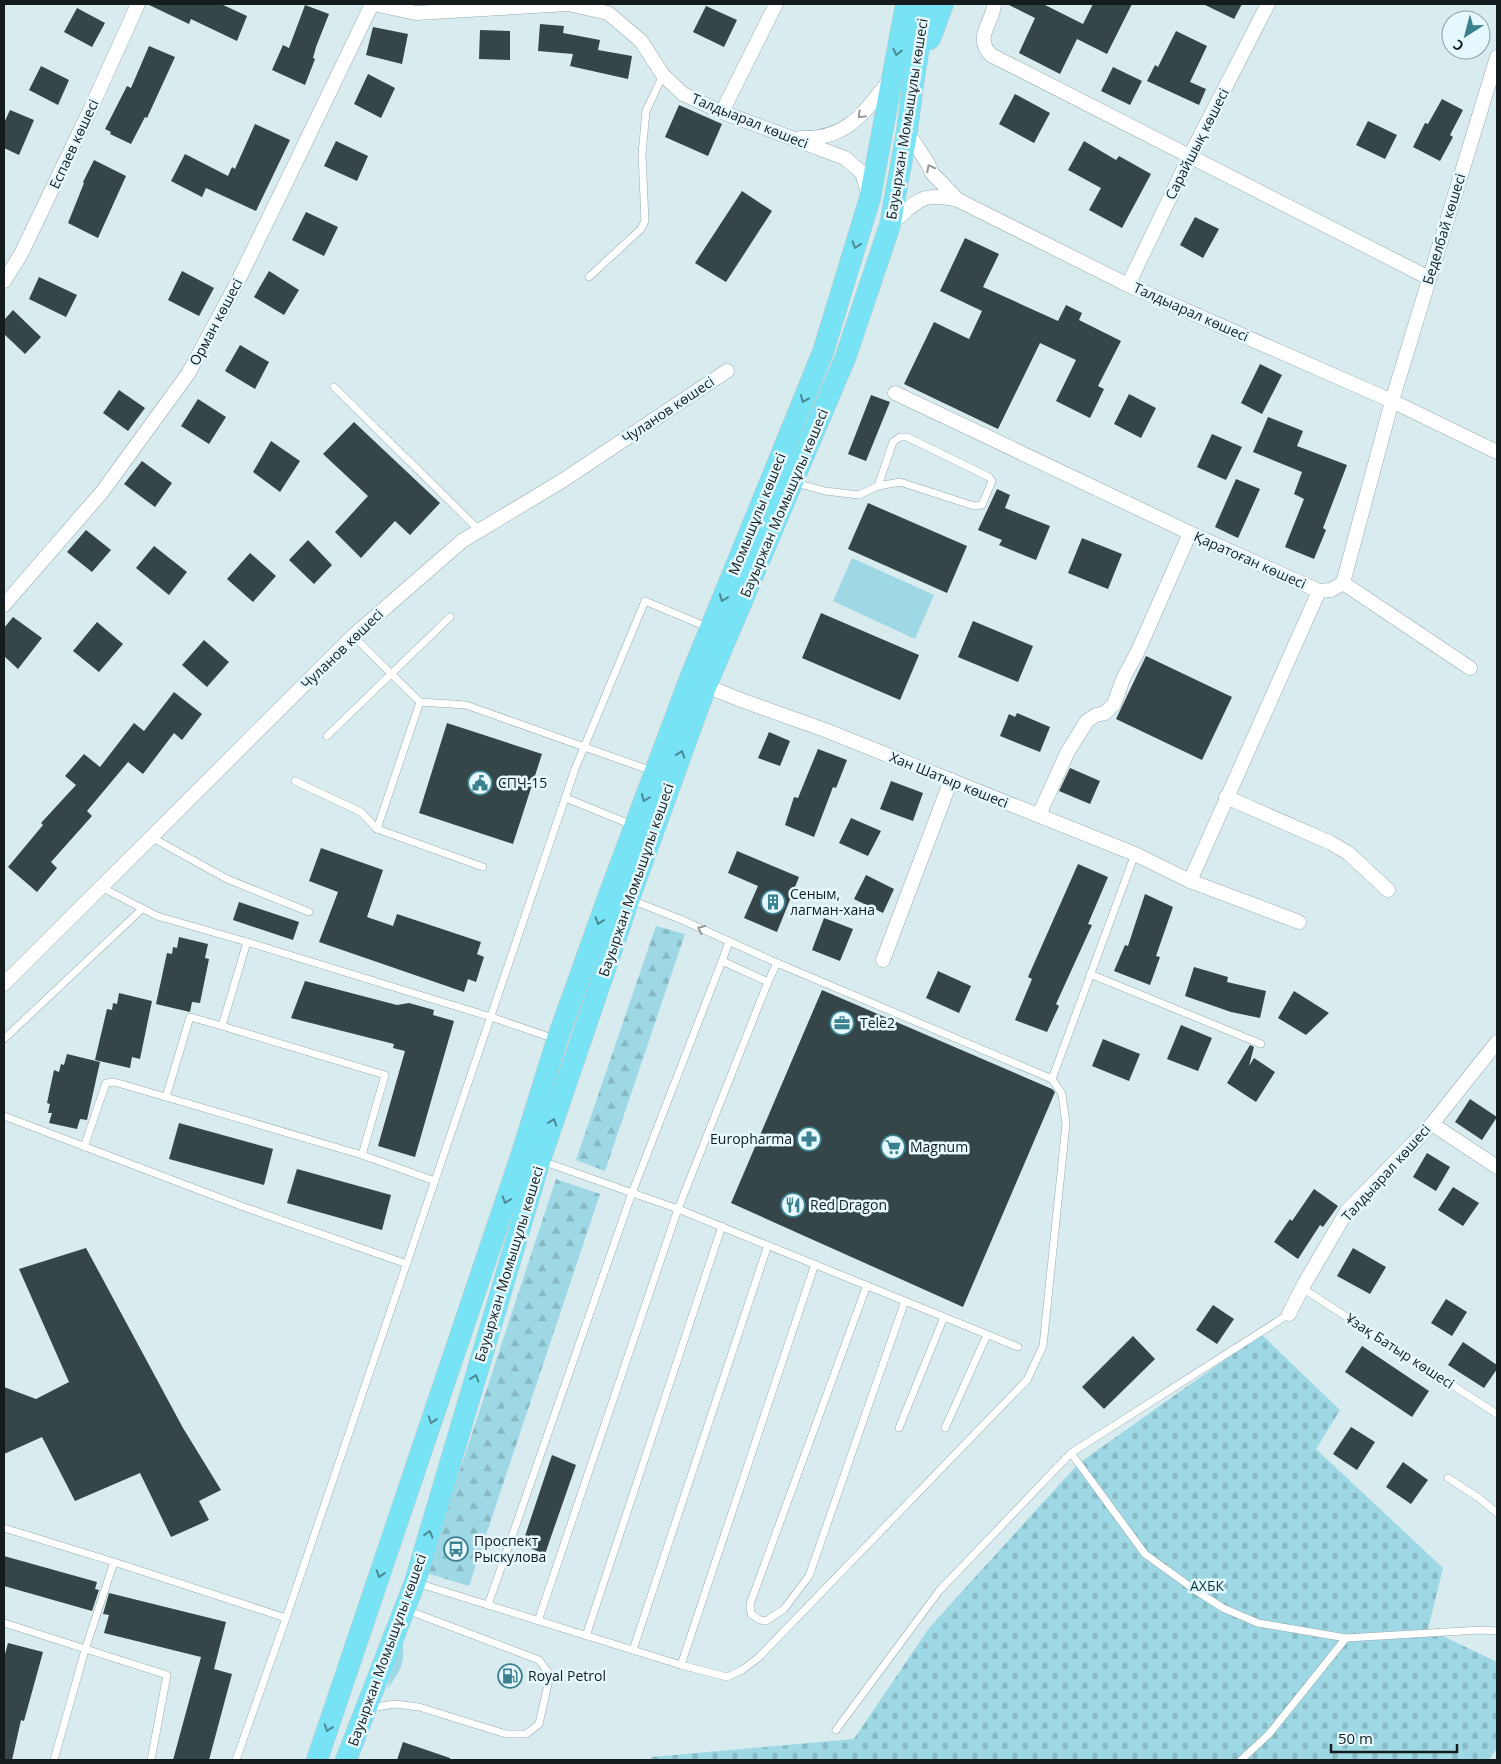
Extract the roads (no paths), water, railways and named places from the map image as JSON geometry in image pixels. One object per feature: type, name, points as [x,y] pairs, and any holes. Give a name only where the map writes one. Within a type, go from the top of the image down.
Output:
[{"type":"main road","name":"Момышұлы көшесі","points":[[635,826],[710,628],[823,352],[870,198],[906,4]]},
{"type":"main road","name":"Бауыржан Момышұлы көшесі","points":[[346,1760],[415,1582],[531,1157],[558,1040],[846,356],[890,225],[907,131],[926,4]]},
{"type":"main road","points":[[913,84],[943,4]]},
{"type":"main road","name":"Бауыржан Момышұлы көшесі","points":[[317,1760],[531,1157],[619,896],[635,826]]},
{"type":"street","name":"Еспаев көшесі","points":[[4,280],[21,254],[87,117],[138,4]]},
{"type":"street","name":"Талдыарал көшесі","points":[[372,4],[416,13],[461,7],[568,4],[608,13],[641,41],[663,75],[683,94],[722,112],[845,158],[862,174],[870,198]]},
{"type":"street","name":"Орман көшесі","points":[[4,605],[102,492],[188,374],[278,200],[372,4]]},
{"type":"street","points":[[722,112],[776,4]]},
{"type":"street","points":[[995,4],[984,35],[985,48],[991,55],[1429,278]]},
{"type":"street","name":"Сарайшық көшесі","points":[[1128,285],[1190,156],[1268,4]]},
{"type":"street","name":"Беделбай көшесі","points":[[1343,583],[1392,401],[1497,57]]},
{"type":"street","points":[[793,138],[810,139],[826,136],[849,125],[861,116],[892,77]]},
{"type":"street","points":[[907,131],[932,173],[958,200]]},
{"type":"street","name":"Талдыарал көшесі","points":[[890,225],[917,201],[928,196],[940,196],[958,200],[1128,285],[1392,401],[1497,452]]},
{"type":"street","name":"Чуланов көшесі","points":[[4,984],[354,636],[462,541],[565,479],[727,371]]},
{"type":"street","name":"Қаратоған көшесі","points":[[895,393],[1190,533],[1319,591],[1190,881]]},
{"type":"street","points":[[1039,815],[1067,752],[1087,721],[1096,715],[1105,713],[1114,704],[1123,679],[1138,651],[1190,533]]},
{"type":"street","points":[[1319,591],[1331,590],[1343,583],[1470,668]]},
{"type":"street","name":"Хан Шатыр көшесі","points":[[706,686],[750,704],[825,730],[1039,815],[1135,854],[1190,881],[1299,922]]},
{"type":"street","points":[[883,960],[951,780]]},
{"type":"street","points":[[1226,797],[1331,844],[1348,854],[1388,890]]},
{"type":"street","name":"Талдыарал көшесі","points":[[1289,1314],[1347,1211],[1432,1124],[1497,1042]]},
{"type":"street","points":[[1432,1124],[1497,1167]]},
{"type":"lane","points":[[589,277],[641,229],[645,221],[642,154],[646,111],[663,75]]},
{"type":"lane","points":[[334,387],[479,530]]},
{"type":"lane","points":[[793,482],[825,491],[860,495],[878,486],[900,482],[974,506],[982,505],[992,481],[989,477],[907,437],[900,437],[893,442],[878,486]]},
{"type":"lane","points":[[236,1760],[566,798],[645,601],[710,628]]},
{"type":"lane","points":[[327,736],[450,617]]},
{"type":"lane","points":[[354,636],[420,702],[466,704],[655,772]]},
{"type":"lane","points":[[377,828],[420,702]]},
{"type":"lane","points":[[296,781],[361,812],[377,828],[483,867]]},
{"type":"lane","points":[[566,798],[635,826]]},
{"type":"lane","points":[[150,837],[227,880],[309,912]]},
{"type":"lane","points":[[1052,1079],[1135,854]]},
{"type":"lane","points":[[101,887],[157,916],[491,1017],[558,1040]]},
{"type":"lane","points":[[415,1582],[681,1665],[727,1677],[742,1670],[758,1658],[1027,1380],[1043,1346],[1066,1124],[1062,1094],[1052,1079],[777,963],[680,919],[619,896]]},
{"type":"lane","points":[[4,1040],[142,909]]},
{"type":"lane","points":[[222,1026],[247,942]]},
{"type":"lane","points":[[488,1605],[632,1193],[729,942]]},
{"type":"lane","points":[[722,960],[768,982]]},
{"type":"lane","points":[[538,1621],[678,1208],[777,963]]},
{"type":"lane","points":[[1090,974],[1261,1044]]},
{"type":"lane","points":[[166,1097],[190,1017],[222,1026],[385,1075],[362,1155]]},
{"type":"lane","points":[[84,1147],[106,1083],[114,1082],[362,1155],[435,1181]]},
{"type":"lane","points":[[4,1116],[241,1206],[407,1264]]},
{"type":"lane","points":[[531,1157],[678,1208],[1018,1347]]},
{"type":"lane","points":[[586,1636],[722,1226]]},
{"type":"lane","points":[[632,1650],[768,1245]]},
{"type":"lane","points":[[681,1665],[815,1264]]},
{"type":"lane","points":[[867,1285],[750,1604],[751,1614],[760,1620],[766,1621],[784,1609],[809,1576],[905,1301]]},
{"type":"lane","name":"Ұзақ Батыр көшесі","points":[[1302,1288],[1497,1414]]},
{"type":"lane","points":[[836,1730],[939,1591],[1071,1453],[1289,1314]]},
{"type":"lane","points":[[899,1428],[944,1317]]},
{"type":"lane","points":[[945,1428],[987,1334]]},
{"type":"lane","points":[[1071,1453],[1145,1554],[1223,1608],[1258,1623],[1346,1638],[1480,1630],[1497,1631]]},
{"type":"lane","points":[[1448,1478],[1479,1498],[1497,1513]]},
{"type":"lane","points":[[4,1528],[286,1618]]},
{"type":"lane","points":[[54,1760],[85,1650],[114,1562]]},
{"type":"lane","points":[[366,1708],[395,1704],[419,1707],[506,1734],[526,1734],[540,1724],[550,1675],[539,1660],[405,1608]]},
{"type":"lane","points":[[4,1623],[167,1675],[151,1760]]},
{"type":"lane","points":[[1241,1760],[1269,1734],[1346,1638]]},
{"type":"place","name":"СПЧ-15","points":[[480,783]]},
{"type":"place","name":"Сеным, лагман-хана","points":[[773,902]]},
{"type":"place","name":"Tele2","points":[[842,1023]]},
{"type":"place","name":"Europharma","points":[[809,1139]]},
{"type":"place","name":"Magnum","points":[[893,1147]]},
{"type":"place","name":"Red Dragon","points":[[793,1205]]},
{"type":"place","name":"Проспект Рыскулова","points":[[456,1549]]},
{"type":"place","name":"Royal Petrol","points":[[510,1676]]},
{"type":"park label","name":"АХБК","points":[[1207,1586]]}]
